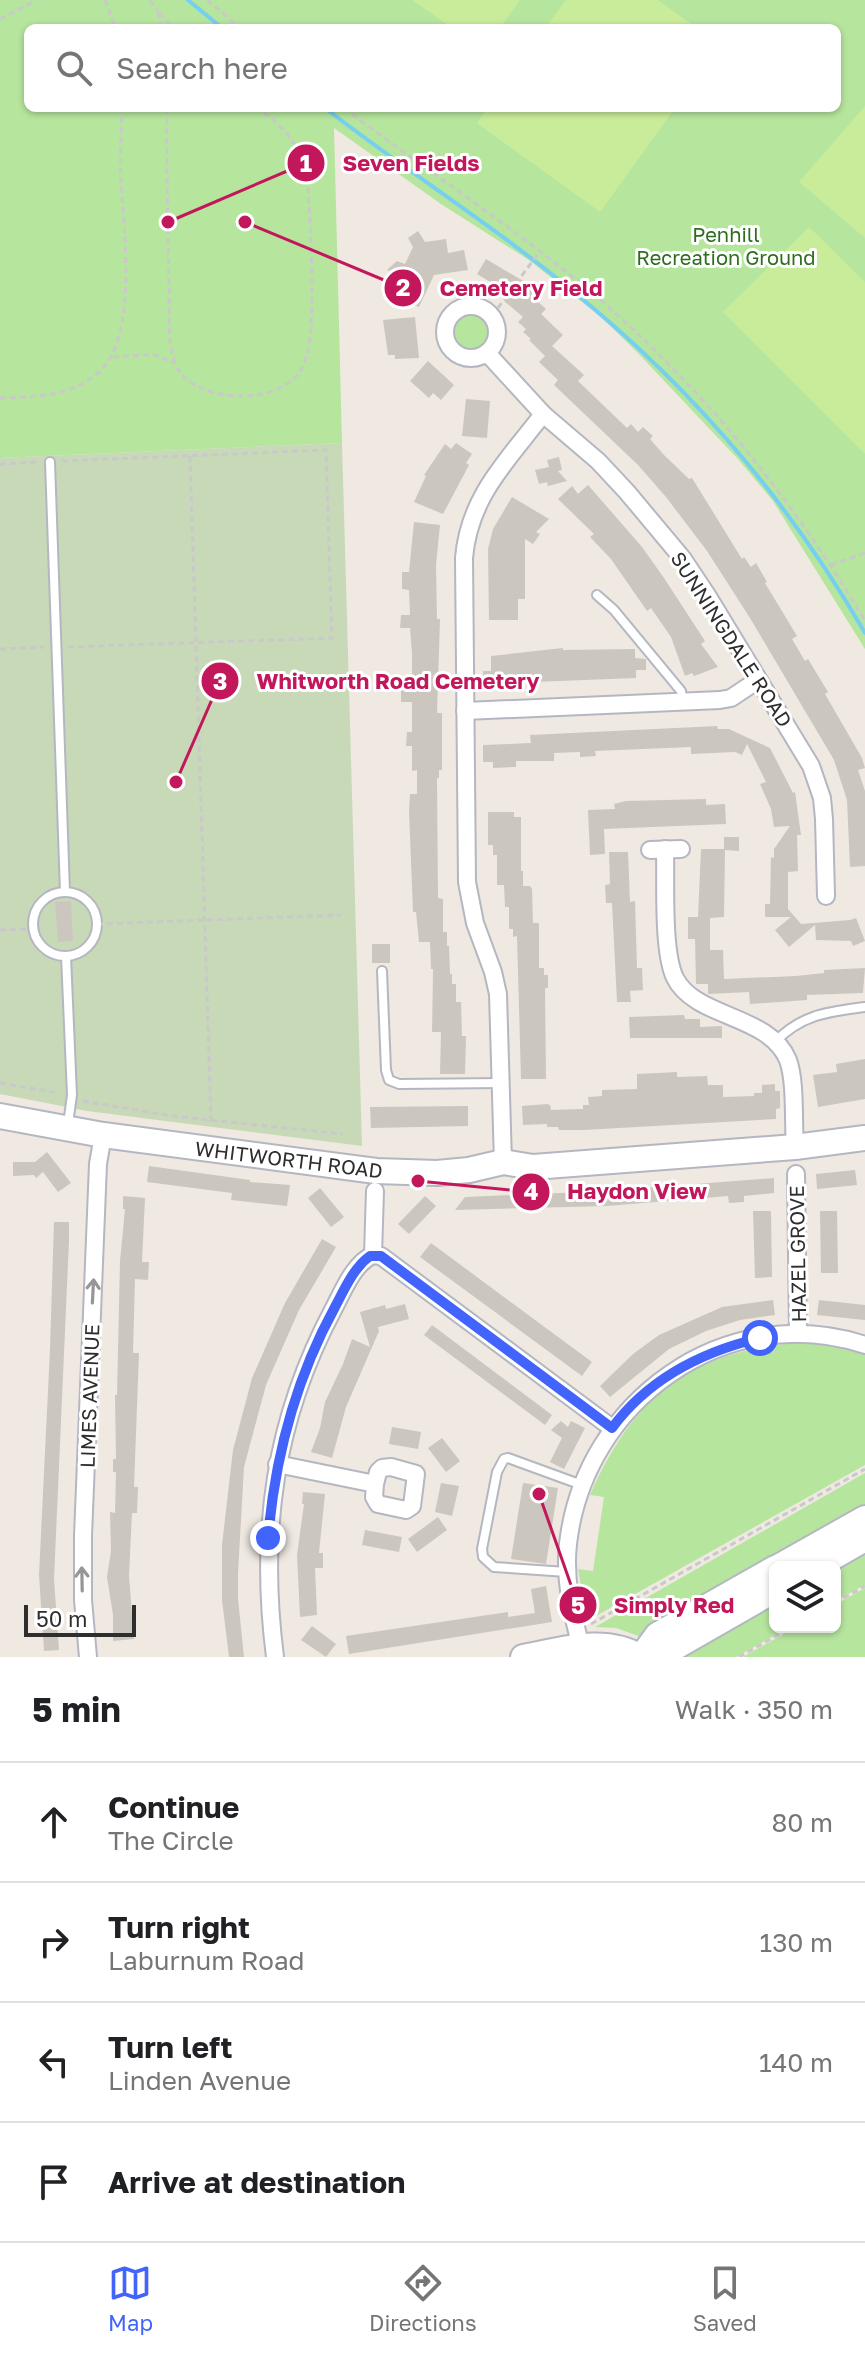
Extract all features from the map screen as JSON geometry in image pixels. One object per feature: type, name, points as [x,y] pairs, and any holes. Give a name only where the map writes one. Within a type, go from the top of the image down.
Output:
[{"type":"main road","name":"WHITWORTH ROAD","points":[[0,1116],[103,1135],[405,1173],[469,1170],[503,1162],[533,1167],[795,1147],[865,1138]]},
{"type":"main road","points":[[821,1557],[865,1518]]},
{"type":"main road","points":[[821,1557],[865,1539]]},
{"type":"main road","points":[[523,1657],[578,1638],[622,1647],[641,1657],[674,1648],[769,1580]]},
{"type":"street","points":[[466,306],[479,306],[492,316],[498,336],[487,353],[472,358],[459,355],[447,341],[445,328],[452,314],[466,306]]},
{"type":"street","name":"SUNNINGDALE ROAD","points":[[487,353],[543,414],[598,461],[655,523],[707,595],[798,740],[817,781],[824,819],[826,896]]},
{"type":"street","points":[[503,1162],[498,994],[475,923],[467,882],[464,558],[474,510],[493,477],[543,414]]},
{"type":"street","points":[[465,711],[731,698],[758,680]]},
{"type":"street","points":[[665,849],[669,952],[677,981],[694,998],[756,1028],[775,1042],[789,1062],[795,1147]]},
{"type":"street","name":"LIMES AVENUE","points":[[88,1657],[82,1586],[83,1536],[98,1164],[103,1135]]},
{"type":"street","name":"HAZEL GROVE","points":[[796,1174],[798,1334]]},
{"type":"street","points":[[373,1255],[375,1191]]},
{"type":"street","points":[[275,1657],[267,1558],[277,1464],[290,1413],[311,1354],[363,1261],[373,1255],[381,1256],[612,1428]]},
{"type":"street","points":[[578,1638],[567,1572],[570,1530],[582,1485],[612,1428],[639,1396],[685,1364],[738,1343],[798,1334],[865,1345]]},
{"type":"street","points":[[277,1464],[375,1484]]},
{"type":"lane","points":[[50,462],[65,892]]},
{"type":"lane","points":[[597,595],[614,610],[681,691],[683,702]]},
{"type":"lane","points":[[65,892],[75,893],[91,905],[97,924],[91,942],[84,949],[66,956],[46,950],[39,943],[34,929],[34,914],[39,905],[46,898],[65,892]]},
{"type":"lane","points":[[66,956],[72,1097],[67,1129]]},
{"type":"lane","points":[[382,971],[389,1080],[399,1084],[502,1083]]},
{"type":"lane","points":[[775,1042],[798,1021],[865,1007]]},
{"type":"lane","points":[[567,1572],[494,1567],[483,1557],[482,1549],[497,1472],[504,1459],[582,1485]]},
{"type":"path","points":[[0,19],[37,0]]},
{"type":"path","points":[[105,0],[114,24]]},
{"type":"path","points":[[150,0],[169,24]]},
{"type":"path","points":[[207,0],[236,24]]},
{"type":"path","points":[[158,11],[160,24]]},
{"type":"path","points":[[0,398],[56,394],[72,389],[101,371],[112,357],[123,320],[126,226],[121,181],[122,112]]},
{"type":"path","points":[[167,112],[165,169],[170,328],[175,363],[179,371],[197,386],[217,394],[250,397],[282,387],[294,379],[305,362],[311,325],[306,167],[291,136],[263,112]]},
{"type":"path","points":[[349,112],[622,319],[704,403],[776,489],[865,621]]},
{"type":"path","points":[[492,316],[538,254]]},
{"type":"path","points":[[112,357],[152,354],[175,363]]},
{"type":"path","points":[[0,464],[326,450],[332,623],[332,638],[0,649]]},
{"type":"path","points":[[190,456],[211,1121]]},
{"type":"path","points":[[830,565],[865,553]]},
{"type":"path","points":[[97,924],[341,915]]},
{"type":"path","points":[[0,930],[34,929]]},
{"type":"path","points":[[0,1083],[211,1121],[343,1134]]},
{"type":"path","points":[[578,1638],[865,1469]]},
{"type":"path","points":[[841,1600],[865,1586]]},
{"type":"path","points":[[739,1657],[781,1633]]},
{"type":"green space","name":"Penhill Recreation Ground","points":[[0,0],[865,0],[865,649],[773,501],[738,459],[635,350],[601,317],[529,260],[441,204],[334,128],[342,443],[0,458]]},
{"type":"green space","points":[[412,0],[520,0],[503,24],[446,24]]},
{"type":"green space","points":[[566,0],[658,0],[691,24],[548,24]]},
{"type":"green space","points":[[865,106],[865,238],[799,182]]},
{"type":"green space","points":[[484,112],[672,112],[600,212],[477,123]]},
{"type":"green space","points":[[809,227],[865,282],[865,454],[723,312]]},
{"type":"green space","points":[[471,312],[485,317],[490,331],[485,345],[471,350],[457,345],[452,331],[457,317]]},
{"type":"green space","points":[[342,443],[362,1146],[87,1111],[0,1094],[0,458]]},
{"type":"green space","points":[[806,1342],[865,1352],[865,1465],[587,1621],[578,1569],[593,1571],[604,1497],[590,1495],[627,1429],[649,1403],[673,1383],[700,1367],[731,1355]]},
{"type":"green space","points":[[865,1473],[865,1515],[781,1561],[769,1561],[769,1567],[641,1637],[616,1628],[595,1627]]},
{"type":"green space","points":[[865,1547],[865,1585],[841,1598],[841,1563]]},
{"type":"green space","points":[[865,1588],[865,1657],[743,1657],[785,1633],[841,1633],[841,1602]]},
{"type":"green space","points":[[769,1602],[769,1633],[779,1633],[736,1657],[674,1657]]},
{"type":"building","points":[[418,231],[425,242],[446,239],[448,253],[464,250],[468,270],[434,275],[419,307],[403,300],[411,280],[387,270],[397,261],[405,264],[413,247],[408,238]]},
{"type":"building","points":[[486,259],[543,292],[536,300],[546,309],[541,314],[563,335],[552,346],[584,375],[578,381],[627,428],[631,424],[638,432],[643,427],[653,436],[650,439],[664,455],[689,479],[692,478],[742,559],[744,557],[751,567],[756,563],[797,636],[792,639],[828,692],[825,694],[862,758],[865,768],[858,770],[865,791],[865,866],[850,867],[847,800],[834,760],[750,618],[707,551],[666,497],[638,465],[554,385],[558,380],[539,362],[545,356],[529,340],[523,332],[526,329],[518,322],[523,317],[504,301],[510,294],[477,274]]},
{"type":"building","points":[[415,317],[419,358],[395,359],[395,355],[388,355],[383,320]]},
{"type":"building","points":[[428,361],[454,385],[441,400],[433,393],[429,398],[410,381]]},
{"type":"building","points":[[466,399],[490,401],[487,438],[462,436]]},
{"type":"building","points":[[456,443],[472,454],[443,514],[414,502],[424,475],[445,444],[451,449]]},
{"type":"building","points":[[559,457],[562,470],[558,471],[567,481],[548,486],[547,482],[539,484],[535,470],[549,467],[547,460]]},
{"type":"building","points":[[588,485],[642,547],[705,641],[701,644],[718,667],[685,676],[671,637],[651,608],[647,611],[611,559],[590,537],[594,534],[558,499],[572,486],[578,494]]},
{"type":"building","points":[[512,497],[549,519],[536,532],[540,534],[533,544],[525,539],[525,599],[518,599],[518,620],[489,620],[488,549],[493,529]]},
{"type":"building","points":[[414,522],[440,525],[436,565],[437,619],[440,619],[437,713],[442,713],[442,770],[439,770],[437,778],[438,898],[443,899],[443,932],[447,932],[452,984],[456,984],[456,1002],[461,1002],[462,1036],[466,1036],[465,1074],[440,1074],[441,1032],[432,1032],[430,942],[419,942],[416,912],[413,912],[409,811],[410,794],[417,794],[417,770],[412,771],[412,746],[406,746],[407,732],[412,732],[412,702],[401,702],[401,684],[412,685],[412,653],[410,628],[400,628],[401,615],[410,615],[409,590],[402,589],[402,572],[409,572]]},
{"type":"building","points":[[563,648],[635,649],[635,658],[646,659],[646,670],[636,670],[636,678],[484,684],[483,671],[491,671],[491,656]]},
{"type":"building","points":[[717,726],[770,748],[795,792],[801,835],[797,835],[798,871],[788,872],[788,909],[801,924],[856,918],[865,941],[853,946],[851,941],[816,940],[815,925],[789,947],[775,930],[791,917],[765,917],[765,904],[770,904],[771,857],[774,858],[774,849],[790,826],[774,827],[771,809],[760,784],[766,782],[747,744],[742,755],[735,752],[691,754],[691,747],[595,751],[596,756],[580,757],[580,752],[554,753],[554,761],[516,761],[516,767],[493,768],[493,762],[483,762],[483,745],[531,743],[530,735]]},
{"type":"building","points":[[706,799],[706,805],[725,804],[726,824],[604,829],[605,854],[590,855],[588,810],[615,809],[614,804],[626,801]]},
{"type":"building","points":[[488,812],[514,812],[514,817],[521,817],[523,886],[532,889],[533,923],[539,923],[539,968],[544,968],[544,975],[548,975],[548,988],[545,988],[546,1079],[521,1079],[517,936],[513,937],[513,929],[509,929],[509,907],[505,907],[504,885],[497,885],[497,855],[493,855],[493,845],[488,845]]},
{"type":"building","points":[[724,837],[739,837],[739,851],[725,850],[724,917],[710,918],[710,950],[723,950],[724,979],[796,976],[824,973],[824,970],[865,968],[863,993],[807,995],[807,1000],[750,1004],[749,992],[708,994],[708,984],[696,984],[695,939],[688,939],[688,917],[698,917],[701,849],[724,849]]},
{"type":"building","points":[[609,852],[628,852],[630,902],[635,901],[637,968],[642,968],[643,990],[630,991],[631,1002],[617,1002],[612,903],[606,903],[605,885],[610,884]]},
{"type":"building","points":[[71,901],[73,941],[58,942],[55,902]]},
{"type":"building","points":[[372,944],[390,944],[390,963],[372,963]]},
{"type":"building","points":[[684,1015],[685,1019],[700,1019],[700,1027],[722,1026],[722,1038],[630,1038],[629,1017]]},
{"type":"building","points":[[865,1059],[865,1099],[818,1107],[813,1075],[837,1072],[836,1064]]},
{"type":"building","points":[[677,1072],[677,1077],[707,1076],[708,1085],[723,1085],[723,1097],[754,1096],[754,1093],[762,1093],[762,1085],[775,1084],[775,1091],[780,1091],[780,1108],[776,1109],[776,1119],[584,1130],[559,1130],[558,1127],[547,1127],[547,1124],[523,1125],[522,1106],[547,1104],[551,1110],[583,1109],[583,1105],[589,1105],[588,1097],[602,1096],[602,1090],[637,1089],[637,1074]]},
{"type":"building","points":[[468,1106],[468,1126],[371,1128],[370,1107]]},
{"type":"building","points":[[47,1152],[71,1183],[58,1192],[43,1172],[36,1178],[34,1175],[13,1176],[13,1162],[35,1162]]},
{"type":"building","points":[[149,1166],[290,1185],[287,1206],[231,1200],[232,1193],[147,1182]]},
{"type":"building","points":[[855,1170],[857,1185],[817,1189],[816,1174]]},
{"type":"building","points":[[774,1178],[774,1193],[744,1196],[744,1202],[729,1203],[728,1196],[607,1206],[455,1210],[465,1197],[606,1191]]},
{"type":"building","points":[[320,1188],[344,1217],[331,1227],[308,1198]]},
{"type":"building","points":[[123,1196],[145,1198],[142,1262],[149,1262],[148,1280],[135,1279],[133,1353],[139,1353],[134,1487],[138,1487],[137,1513],[132,1513],[129,1576],[134,1639],[113,1641],[113,1615],[107,1577],[111,1551],[110,1512],[115,1513],[116,1472],[113,1472],[113,1459],[116,1459],[115,1395],[125,1209]]},
{"type":"building","points":[[425,1196],[436,1206],[409,1234],[398,1224]]},
{"type":"building","points":[[753,1211],[771,1211],[772,1277],[755,1278]]},
{"type":"building","points":[[820,1211],[837,1211],[838,1273],[821,1273]]},
{"type":"building","points":[[54,1222],[69,1222],[69,1241],[54,1579],[59,1650],[44,1651],[39,1575]]},
{"type":"building","points":[[322,1239],[336,1247],[299,1310],[266,1385],[244,1467],[238,1599],[244,1657],[229,1657],[222,1600],[222,1545],[233,1450],[252,1378],[285,1303]]},
{"type":"building","points":[[431,1243],[592,1362],[582,1376],[420,1257]]},
{"type":"building","points":[[773,1300],[775,1315],[740,1320],[706,1331],[669,1349],[610,1397],[600,1386],[633,1354],[659,1335],[722,1307]]},
{"type":"building","points":[[819,1300],[865,1305],[865,1320],[817,1315]]},
{"type":"building","points":[[405,1304],[409,1319],[378,1327],[379,1331],[346,1407],[332,1458],[311,1452],[325,1402],[352,1339],[370,1347],[360,1312],[385,1305],[386,1309]]},
{"type":"building","points":[[432,1325],[552,1415],[545,1425],[424,1335]]},
{"type":"building","points":[[561,1421],[568,1427],[571,1421],[585,1428],[564,1469],[550,1462],[562,1438],[551,1430]]},
{"type":"building","points":[[392,1427],[421,1432],[418,1449],[389,1444]]},
{"type":"building","points":[[442,1438],[460,1461],[446,1472],[428,1448]]},
{"type":"building","points":[[441,1483],[459,1486],[452,1516],[435,1512]]},
{"type":"building","points":[[523,1483],[558,1488],[546,1564],[511,1559]]},
{"type":"building","points":[[303,1492],[325,1494],[319,1553],[323,1553],[323,1568],[315,1568],[317,1615],[300,1617],[297,1555]]},
{"type":"building","points":[[438,1517],[447,1530],[417,1552],[408,1539]]},
{"type":"building","points":[[365,1530],[402,1537],[399,1552],[362,1545]]},
{"type":"building","points":[[546,1586],[552,1622],[349,1654],[346,1636],[508,1612],[508,1617],[535,1613],[531,1589]]},
{"type":"building","points":[[312,1626],[336,1644],[326,1657],[301,1640]]},
{"type":"waterway","points":[[188,0],[217,24]]},
{"type":"waterway","points":[[330,112],[561,281],[671,380],[708,418],[776,500],[808,543],[865,633]]},
{"type":"place","name":"Seven Fields","points":[[168,222]]},
{"type":"place","name":"Cemetery Field","points":[[245,222]]},
{"type":"place","name":"Whitworth Road Cemetery","points":[[176,782]]},
{"type":"place","name":"Haydon View","points":[[418,1181]]},
{"type":"place","name":"Simply Red","points":[[539,1494]]},
{"type":"route","points":[[268,1538],[277,1464],[293,1402],[322,1331],[367,1257],[381,1256],[612,1428],[639,1396],[668,1374],[716,1350],[760,1338]]}]
